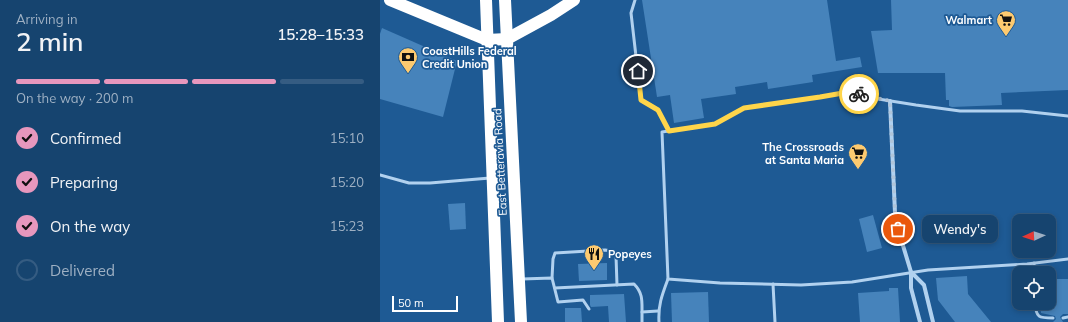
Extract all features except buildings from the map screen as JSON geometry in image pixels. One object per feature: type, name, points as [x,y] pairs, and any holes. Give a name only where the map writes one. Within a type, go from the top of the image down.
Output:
[{"type":"highway","points":[[390,0],[487,40],[507,39],[545,19],[574,0]]},
{"type":"highway","name":"East Betteravia Road","points":[[486,0],[498,322]]},
{"type":"highway","name":"East Betteravia Road","points":[[505,0],[521,322]]},
{"type":"street","points":[[890,101],[895,212],[898,229],[911,272],[911,288],[920,322]]},
{"type":"street","points":[[911,272],[924,285],[933,322]]},
{"type":"lane","points":[[635,0],[631,13],[641,100],[658,110],[669,131]]},
{"type":"lane","points":[[659,322],[658,311],[660,299],[668,279],[662,132],[715,124],[744,108],[843,93],[852,93],[890,101],[960,111],[1022,111],[1068,116]]},
{"type":"lane","points":[[380,175],[409,183],[430,183],[492,178]]},
{"type":"lane","points":[[589,309],[583,300],[558,302],[552,278],[553,259],[555,253],[605,250],[612,252],[616,256],[617,285]]},
{"type":"lane","points":[[668,279],[720,283],[801,285],[852,282],[911,272],[1068,260]]},
{"type":"lane","points":[[519,279],[552,278]]},
{"type":"lane","points":[[555,288],[634,284],[640,290],[642,298],[642,322]]},
{"type":"lane","points":[[773,284],[775,322]]},
{"type":"lane","points":[[1036,310],[1038,316],[1042,318],[1053,318]]},
{"type":"lane","points":[[642,312],[658,311]]},
{"type":"lane","points":[[1063,318],[1068,317]]},
{"type":"way so far","points":[[859,94],[890,101],[895,212],[898,229]]},
{"type":"place","name":"Walmart","points":[[1006,37]]},
{"type":"place","name":"CoastHills Federal Credit Union","points":[[408,74]]},
{"type":"place","name":"The Crossroads at Santa Maria","points":[[858,170]]},
{"type":"place","name":"Wendy's","points":[[898,229]]},
{"type":"place","name":"Popeyes","points":[[594,271]]},
{"type":"route","points":[[638,71],[641,100],[658,110],[669,131],[715,124],[744,108],[843,93],[859,94]]}]
